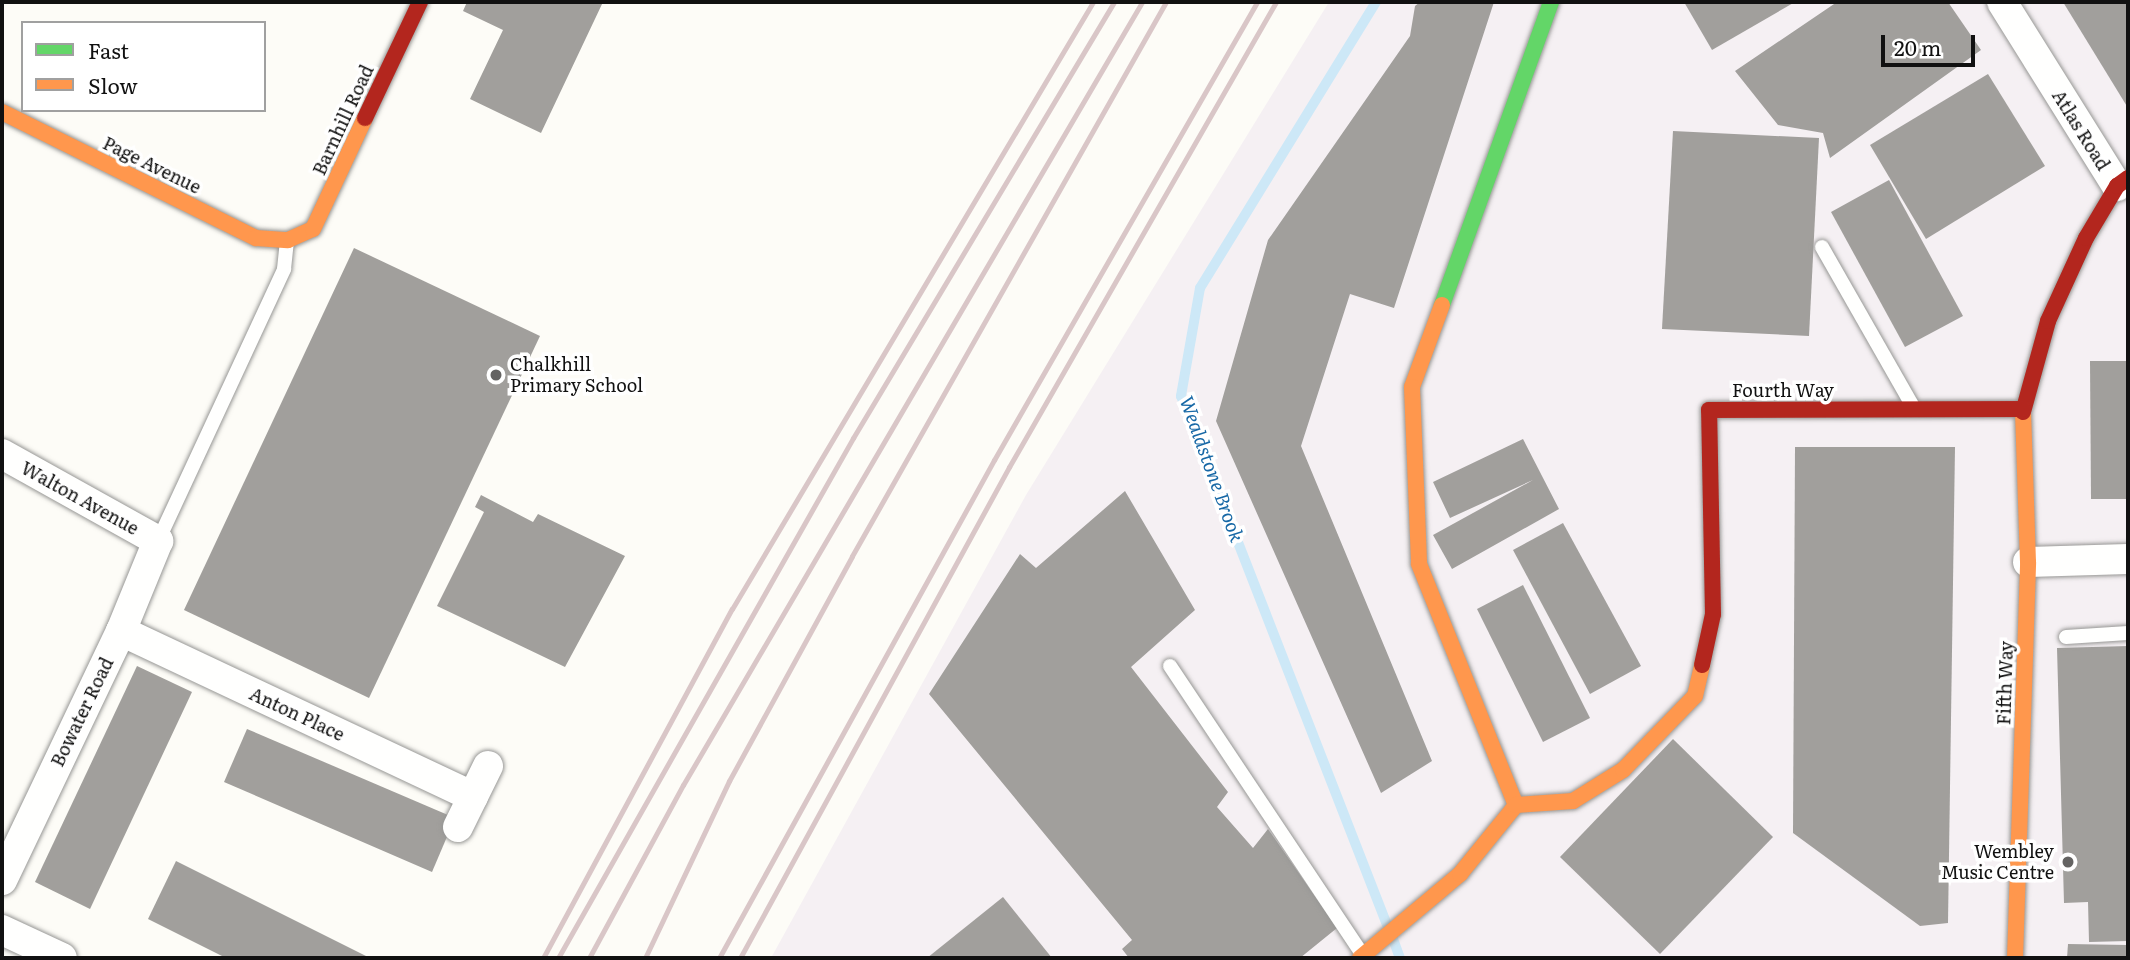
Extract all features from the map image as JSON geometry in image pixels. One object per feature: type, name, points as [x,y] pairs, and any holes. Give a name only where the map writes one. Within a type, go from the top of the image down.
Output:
[{"type":"street","name":"Barnhill Road","points":[[288,240],[313,229],[420,2]]},
{"type":"street","points":[[1362,957],[1460,874],[1516,805],[1419,564],[1412,387],[1551,2]]},
{"type":"street","name":"Atlas Road","points":[[2002,2],[2122,182]]},
{"type":"street","name":"Page Avenue","points":[[2,112],[256,238],[288,240]]},
{"type":"street","points":[[2023,409],[2048,321],[2086,239],[2122,182]]},
{"type":"street","name":"Fourth Way","points":[[1516,805],[1573,801],[1623,770],[1695,696],[1713,614],[1709,410],[2023,409]]},
{"type":"street","name":"Fifth Way","points":[[2015,958],[2028,562],[2023,409]]},
{"type":"street","name":"Walton Avenue","points":[[2,454],[158,541]]},
{"type":"street","name":"Bowater Road","points":[[2,880],[121,631],[158,541]]},
{"type":"street","points":[[2028,562],[2128,559]]},
{"type":"street","name":"Anton Place","points":[[121,631],[473,797]]},
{"type":"street","points":[[458,827],[488,766]]},
{"type":"street","points":[[2,930],[62,958]]},
{"type":"lane","points":[[158,541],[284,269],[288,240]]},
{"type":"lane","points":[[1822,247],[1915,410]]},
{"type":"lane","points":[[2066,637],[2128,633]]},
{"type":"lane","points":[[1170,666],[1362,957]]},
{"type":"shaded area","points":[[1329,2],[2128,2],[2128,958],[771,958],[1026,495]]},
{"type":"building","points":[[467,2],[603,2],[541,133],[470,99],[503,30],[463,11]]},
{"type":"building","points":[[1420,2],[1494,2],[1394,308],[1350,294],[1301,446],[1432,761],[1381,793],[1216,421],[1268,240],[1410,36],[1415,6]]},
{"type":"building","points":[[1684,2],[1795,2],[1712,50]]},
{"type":"building","points":[[1837,2],[1948,2],[1981,50],[1830,158],[1823,133],[1778,125],[1735,71]]},
{"type":"building","points":[[2063,2],[2128,2],[2128,108]]},
{"type":"building","points":[[1988,74],[2045,166],[1926,239],[1870,145]]},
{"type":"building","points":[[1673,131],[1819,138],[1809,336],[1662,329]]},
{"type":"building","points":[[1889,180],[1963,316],[1905,347],[1831,212]]},
{"type":"building","points":[[354,248],[540,336],[369,698],[184,610]]},
{"type":"building","points":[[2090,361],[2128,361],[2128,499],[2091,499]]},
{"type":"building","points":[[1523,439],[1559,509],[1452,569],[1433,535],[1533,480],[1450,518],[1433,482]]},
{"type":"building","points":[[1795,447],[1955,447],[1948,923],[1920,926],[1793,833]]},
{"type":"building","points":[[1125,491],[1195,610],[1131,667],[1228,792],[1217,807],[1253,848],[1268,829],[1337,928],[1300,958],[1129,958],[1122,949],[1132,940],[929,694],[1020,554],[1036,568]]},
{"type":"building","points":[[481,495],[533,522],[538,514],[625,556],[565,667],[437,606],[484,512],[475,507]]},
{"type":"building","points":[[1563,523],[1641,666],[1590,694],[1513,550]]},
{"type":"building","points":[[1523,585],[1590,718],[1543,742],[1477,609]]},
{"type":"building","points":[[2128,646],[2128,941],[2089,942],[2088,902],[2064,903],[2057,648]]},
{"type":"building","points":[[137,666],[192,692],[90,909],[35,882]]},
{"type":"building","points":[[247,729],[455,818],[432,872],[224,782]]},
{"type":"building","points":[[1673,739],[1773,837],[1660,954],[1560,857]]},
{"type":"building","points":[[176,861],[370,958],[226,958],[148,919]]},
{"type":"building","points":[[1003,897],[1052,958],[927,958]]},
{"type":"building","points":[[2068,944],[2128,945],[2128,958],[2067,958]]},
{"type":"waterway","name":"Wealdstone Brook","points":[[1376,2],[1200,288],[1181,396],[1387,925]]},
{"type":"waterway","name":"Wealdstone Brook","points":[[1393,939],[1400,958]]},
{"type":"railway","points":[[543,958],[732,609],[1093,2]]},
{"type":"railway","points":[[558,958],[853,438],[1114,2]]},
{"type":"railway","points":[[589,958],[683,785],[1142,2]]},
{"type":"railway","points":[[645,958],[729,781],[852,556],[1166,2]]},
{"type":"railway","points":[[719,958],[994,460],[1257,2]]},
{"type":"railway","points":[[740,958],[1009,467],[1276,2]]},
{"type":"traffic: fast","points":[[1442,305],[1551,2]]},
{"type":"traffic: slow","points":[[2,112],[256,238],[288,240],[313,229],[365,118]]},
{"type":"traffic: slow","points":[[1442,305],[1412,387],[1419,564],[1516,805]]},
{"type":"traffic: slow","points":[[2015,958],[2028,562],[2023,412]]},
{"type":"traffic: slow","points":[[1360,958],[1460,874],[1516,805],[1573,801],[1623,770],[1695,696],[1702,665]]},
{"type":"traffic: jam","points":[[365,118],[420,2]]},
{"type":"traffic: jam","points":[[2023,412],[2048,321],[2086,238],[2117,186],[2128,178]]},
{"type":"traffic: jam","points":[[1702,665],[1713,614],[1709,410],[2023,409]]},
{"type":"place","name":"Chalkhill Primary School","points":[[496,375]]},
{"type":"place","name":"Wembley Music Centre","points":[[2068,862]]}]
